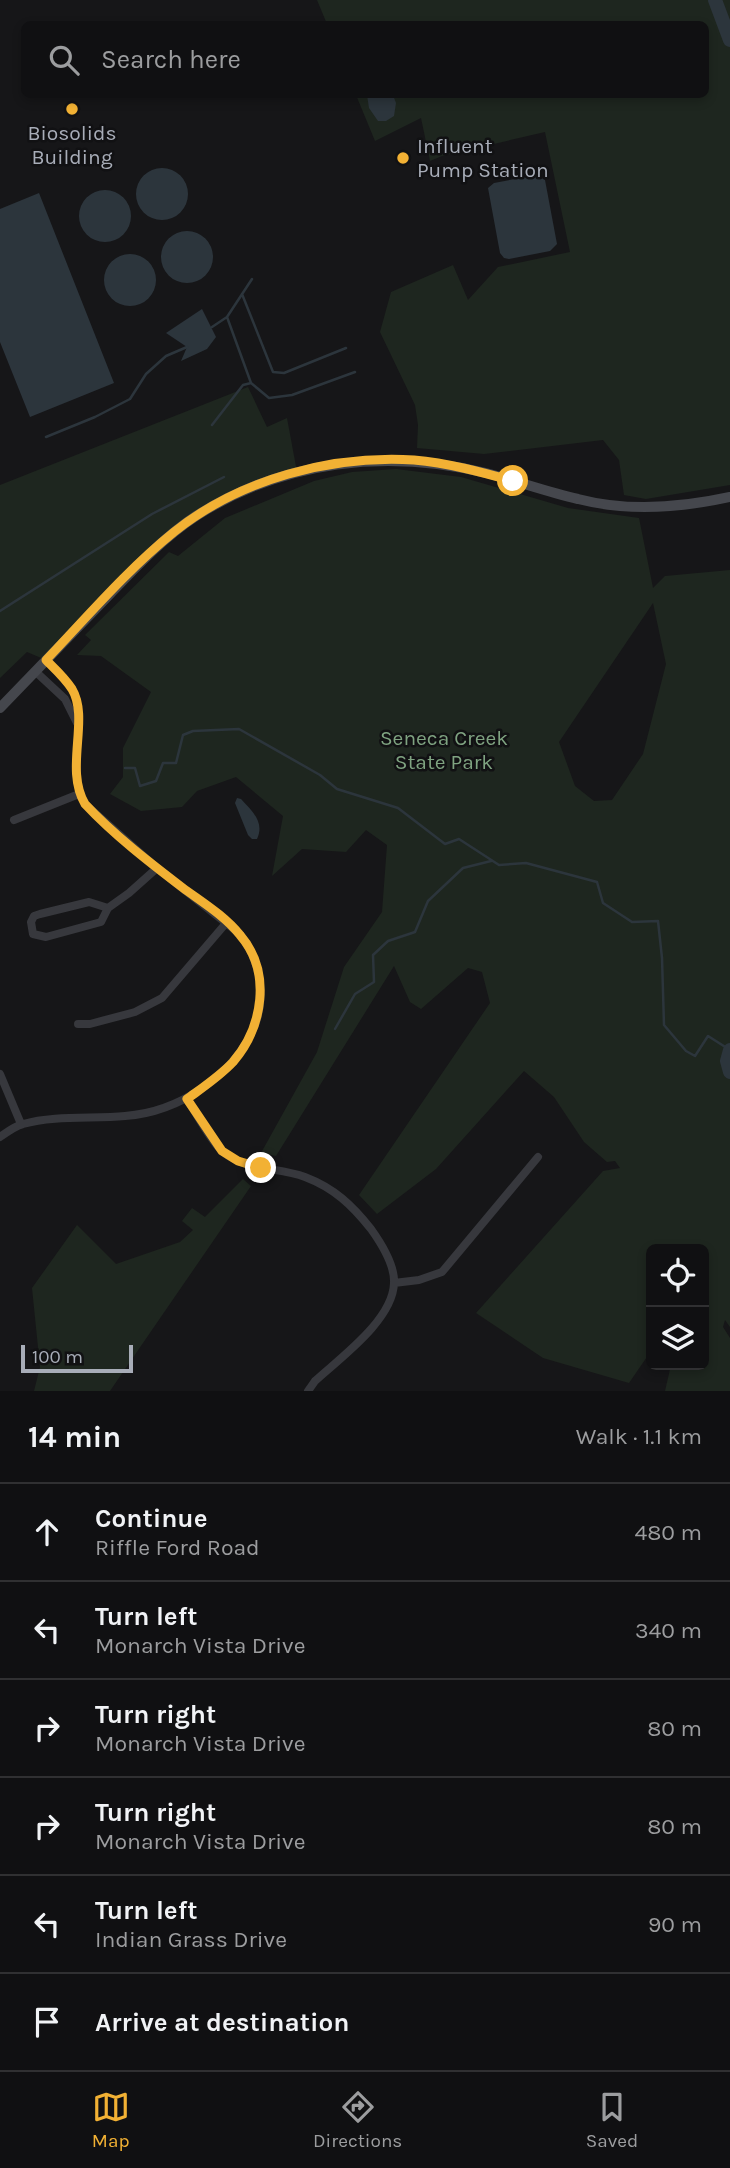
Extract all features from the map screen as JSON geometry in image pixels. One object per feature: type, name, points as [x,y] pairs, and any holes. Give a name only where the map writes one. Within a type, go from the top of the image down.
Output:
[{"type":"street","points":[[0,708],[141,562],[174,532],[196,516],[247,489],[297,472],[348,462],[415,460],[487,473],[580,500],[613,506],[663,508],[730,497]]},
{"type":"street","points":[[0,1137],[20,1124],[127,1116],[187,1099],[232,1063],[258,1018],[261,995],[258,970],[250,947],[227,922],[157,868],[95,815],[79,794],[76,774],[78,704],[73,690],[46,660]]},
{"type":"street","points":[[36,672],[65,699],[77,723]]},
{"type":"street","points":[[14,820],[79,794]]},
{"type":"street","points":[[108,908],[89,902],[40,914],[34,916],[31,928],[33,934],[46,937],[101,922],[108,908],[157,868]]},
{"type":"street","points":[[78,1024],[90,1024],[135,1012],[162,998],[227,922]]},
{"type":"street","points":[[0,1074],[20,1124]]},
{"type":"street","points":[[187,1099],[222,1151],[238,1161],[304,1177],[341,1196],[354,1207],[390,1263],[394,1283],[387,1307],[374,1326],[315,1381],[308,1391]]},
{"type":"street","points":[[394,1283],[419,1280],[442,1272],[538,1157]]},
{"type":"green space","points":[[317,0],[730,0],[730,485],[646,499],[624,495],[619,460],[603,440],[484,454],[417,448],[415,405],[380,332],[391,292],[453,265],[468,300],[498,267],[570,252],[545,132],[430,161],[421,118],[375,141],[357,98],[709,98],[709,21],[326,21]]},
{"type":"green space","points":[[248,387],[267,427],[287,418],[297,472],[196,516],[46,660],[27,652],[0,678],[0,485]]},
{"type":"green space","name":"Seneca Creek State Park","points":[[396,469],[461,477],[568,508],[639,518],[653,588],[665,576],[730,570],[730,1327],[725,1320],[723,1327],[730,1338],[730,1391],[665,1391],[670,1370],[709,1370],[709,1244],[646,1244],[646,1358],[629,1383],[543,1358],[476,1313],[603,1171],[620,1168],[615,1161],[607,1162],[584,1142],[554,1097],[524,1071],[436,1169],[377,1214],[359,1195],[490,1003],[482,972],[468,968],[421,1009],[410,1002],[394,966],[276,1156],[261,1153],[317,1052],[344,967],[382,912],[387,845],[366,830],[346,852],[302,849],[272,876],[283,816],[236,777],[197,791],[182,807],[141,811],[110,794],[123,777],[123,748],[151,692],[101,656],[77,655],[91,640],[85,635],[169,552],[178,556],[225,518],[314,481],[352,472]],"holes":[[[653,603],[666,664],[643,754],[612,800],[594,801],[575,786],[559,742]]]},
{"type":"green space","points":[[243,1179],[251,1186],[110,1391],[34,1391],[40,1367],[32,1288],[77,1225],[116,1264],[180,1242],[193,1230],[182,1221],[192,1208],[205,1217]]},
{"type":"shaded area","points":[[367,98],[394,98],[396,103],[394,116],[386,121],[378,121],[369,108]]},
{"type":"shaded area","points":[[162,168],[172,170],[180,176],[186,184],[186,204],[180,212],[172,218],[162,220],[152,218],[144,212],[138,204],[136,194],[138,184],[144,176],[152,170]]},
{"type":"shaded area","points":[[536,175],[545,180],[557,244],[550,251],[504,258],[500,253],[488,188],[494,183]]},
{"type":"shaded area","points":[[105,190],[115,192],[123,198],[129,206],[129,226],[123,234],[115,240],[105,242],[95,240],[87,234],[81,226],[79,216],[81,206],[87,198],[95,192]]},
{"type":"shaded area","points":[[39,193],[114,383],[30,417],[0,342],[0,209]]},
{"type":"shaded area","points":[[187,231],[197,233],[205,239],[211,247],[211,267],[205,275],[197,281],[187,283],[177,281],[169,275],[163,267],[161,257],[163,247],[169,239],[177,233]]},
{"type":"shaded area","points":[[130,254],[140,256],[148,262],[154,270],[154,290],[148,298],[140,304],[130,306],[120,304],[112,298],[106,290],[104,280],[106,270],[112,262],[120,256]]},
{"type":"shaded area","points":[[202,309],[216,337],[207,349],[181,361],[187,347],[166,333]]},
{"type":"shaded area","points":[[237,798],[241,799],[256,817],[259,827],[257,839],[248,835],[235,803]]},
{"type":"waterway","points":[[715,0],[730,40]]},
{"type":"waterway","points":[[212,327],[227,317],[252,279]]},
{"type":"waterway","points":[[242,294],[273,372],[284,373],[346,348]]},
{"type":"waterway","points":[[227,317],[251,383],[269,398],[292,395],[355,372]]},
{"type":"waterway","points":[[46,437],[130,399],[146,374],[166,356],[187,347]]},
{"type":"waterway","points":[[212,425],[243,385],[251,383]]},
{"type":"waterway","points":[[0,611],[152,514],[224,477]]},
{"type":"waterway","points":[[125,768],[135,768],[140,786],[156,781],[163,763],[176,763],[183,735],[193,731],[239,729],[320,775],[337,789],[398,808],[445,844],[459,839],[499,865],[526,863],[597,882],[603,903],[632,922],[658,921],[664,1025],[686,1051],[695,1056],[708,1036],[730,1050]]},
{"type":"waterway","points":[[335,1029],[355,994],[374,982],[373,955],[388,941],[415,932],[428,901],[463,868],[491,861]]},
{"type":"waterway","points":[[730,1050],[727,1061],[730,1072]]},
{"type":"place","name":"Biosolids Building","points":[[72,109]]},
{"type":"place","name":"Influent Pump Station","points":[[403,158]]},
{"type":"route","points":[[261,1168],[238,1161],[222,1151],[187,1099],[232,1063],[258,1018],[261,995],[258,970],[250,947],[227,922],[157,868],[85,804],[79,794],[76,774],[78,704],[73,690],[46,660],[141,562],[174,532],[220,503],[273,479],[324,466],[377,460],[415,460],[513,481]]}]
